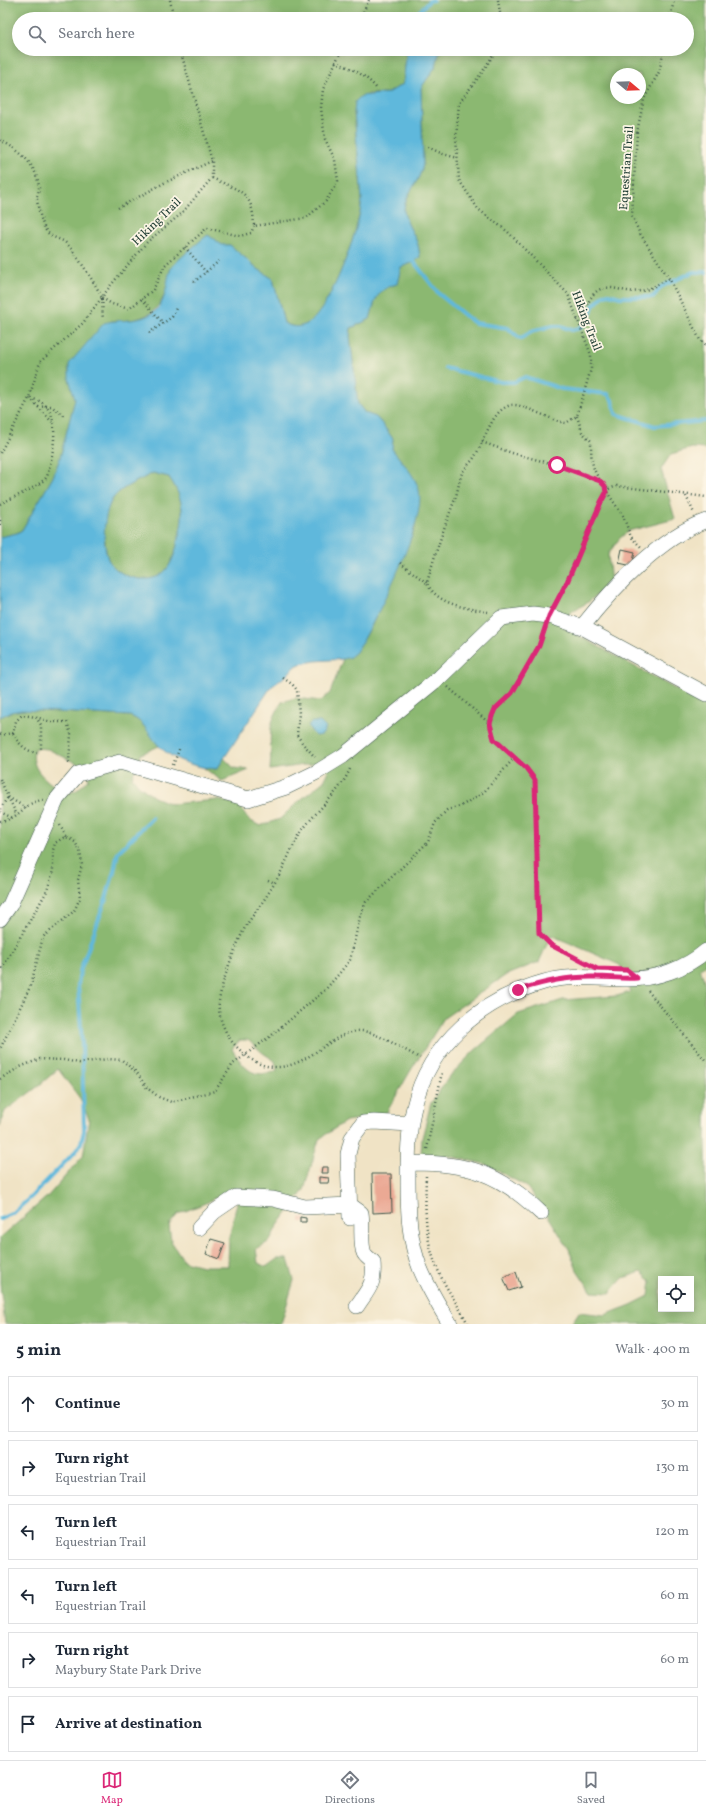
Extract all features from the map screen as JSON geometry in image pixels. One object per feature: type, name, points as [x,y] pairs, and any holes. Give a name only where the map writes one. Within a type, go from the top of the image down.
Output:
[{"type":"lane","points":[[577,625],[649,556],[676,535],[701,523]]},
{"type":"lane","points":[[0,919],[10,905],[57,799],[78,774],[120,762],[248,799],[286,787],[317,772],[345,754],[440,677],[501,618],[532,614],[549,616],[577,625],[706,694]]},
{"type":"lane","points":[[450,1324],[420,1268],[413,1246],[408,1206],[408,1162],[411,1124],[419,1090],[431,1064],[448,1039],[468,1020],[489,1004],[518,990],[546,981],[568,978],[596,976],[637,978],[649,977],[674,970],[694,960],[706,951]]},
{"type":"lane","points":[[350,1211],[348,1154],[352,1138],[363,1123],[374,1122],[411,1124]]},
{"type":"lane","points":[[408,1162],[426,1162],[462,1166],[486,1174],[509,1186],[526,1198],[541,1213]]},
{"type":"lane","points":[[199,1228],[214,1212],[236,1196],[273,1199],[305,1207],[361,1213],[364,1254],[373,1262],[374,1277],[357,1306]]},
{"type":"path","points":[[170,0],[173,12]]},
{"type":"path","points":[[363,12],[369,0]]},
{"type":"path","points":[[498,0],[500,12]]},
{"type":"path","points":[[671,12],[674,0]]},
{"type":"path","points":[[102,298],[112,304],[129,309],[153,290],[165,265],[207,228],[240,236],[251,233],[254,226],[253,210],[246,195],[212,178],[212,161],[182,56]]},
{"type":"path","points":[[254,226],[306,218],[326,201],[338,182],[335,160],[324,139],[321,108],[323,89],[338,56]]},
{"type":"path","name":"Hiking Trail","points":[[493,56],[459,103],[456,137],[460,180],[478,210],[508,232],[568,294],[578,324],[591,355],[591,369],[576,416]]},
{"type":"path","name":"Equestrian Trail","points":[[662,56],[659,72],[644,99],[637,132],[632,215],[639,232],[669,279],[700,340],[706,345]]},
{"type":"path","points":[[335,62],[350,67],[362,74],[377,89]]},
{"type":"path","points":[[0,140],[23,154],[32,165],[36,174],[39,188],[37,198],[40,218],[50,235],[57,240],[66,243],[76,254],[102,298],[103,319]]},
{"type":"path","points":[[428,147],[443,154],[458,158]]},
{"type":"path","points":[[118,208],[164,182],[212,161]]},
{"type":"path","name":"Hiking Trail","points":[[0,453],[29,398],[40,362],[83,323],[147,242],[181,214],[212,178]]},
{"type":"path","points":[[185,247],[206,272]]},
{"type":"path","points":[[194,282],[219,261]]},
{"type":"path","points":[[577,320],[583,318],[590,299],[604,287],[640,292],[669,279]]},
{"type":"path","points":[[142,299],[163,323]]},
{"type":"path","points":[[149,333],[172,317],[177,306]]},
{"type":"path","points":[[0,504],[16,495],[28,492],[48,476],[53,455],[54,437],[52,416],[41,402],[29,398]]},
{"type":"path","points":[[29,398],[53,423]]},
{"type":"path","points":[[427,583],[438,540],[455,498],[463,471],[475,456],[491,421],[506,407],[512,405],[518,405],[560,422],[566,423],[576,416],[582,432],[591,441],[592,463],[600,481],[605,486],[623,516],[631,537],[649,556]]},
{"type":"path","points":[[38,407],[51,406],[65,416]]},
{"type":"path","points":[[482,442],[512,453],[557,465],[600,481]]},
{"type":"path","points":[[605,486],[607,491]]},
{"type":"path","points":[[490,724],[495,709],[512,693],[539,646],[549,616],[568,580],[607,491],[617,486],[706,497]]},
{"type":"path","points":[[686,495],[692,509],[701,523]]},
{"type":"path","points":[[0,520],[0,526]]},
{"type":"path","points":[[400,564],[427,583],[430,589],[440,598],[460,607],[491,613],[501,618]]},
{"type":"path","points":[[440,677],[450,689],[490,724],[494,739],[526,768],[535,780],[539,933],[551,945],[591,966]]},
{"type":"path","points":[[283,678],[292,684],[297,690],[299,713],[296,735],[302,744],[323,767]]},
{"type":"path","points":[[37,753],[31,752],[22,746],[13,733],[16,721],[22,715],[36,717],[51,722],[67,722],[71,734],[69,762],[78,774]]},
{"type":"path","points":[[36,717],[41,725],[41,750]]},
{"type":"path","points":[[0,735],[13,733]]},
{"type":"path","points":[[172,766],[180,747]]},
{"type":"path","points":[[345,754],[351,764],[345,777],[302,830],[275,883],[247,925],[239,940],[220,996],[219,1009],[224,1028],[232,1042],[244,1055],[261,1065],[278,1068],[293,1064],[312,1056],[341,1036],[355,1031],[363,1031],[380,1038],[442,1071],[443,1076],[434,1109],[426,1162],[425,1221],[430,1245],[438,1271],[468,1324]]},
{"type":"path","points":[[0,1079],[20,1067],[40,1059],[64,1060],[78,1063],[108,1059],[122,1060],[137,1073],[147,1088],[159,1097],[171,1102],[215,1091],[233,1064],[272,1035],[324,990],[338,975],[350,960],[360,917],[366,902],[428,842],[435,823],[447,810],[461,806],[484,792],[514,757]]},
{"type":"path","points":[[0,779],[17,815]]},
{"type":"path","points":[[8,797],[26,808]]},
{"type":"path","points":[[8,797],[0,810],[13,818]]},
{"type":"path","points":[[0,821],[9,821],[35,801],[57,799]]},
{"type":"path","points":[[0,1049],[31,985],[43,937],[74,911],[80,898],[78,880],[82,865],[80,851],[75,842],[66,837],[59,823]]},
{"type":"path","points":[[0,972],[47,891],[53,871],[53,850],[56,843],[66,837]]},
{"type":"path","points":[[268,880],[275,883]]},
{"type":"path","points":[[637,978],[706,1061]]},
{"type":"green space","points":[[0,0],[706,0],[706,449],[692,448],[671,454],[661,469],[675,519],[628,531],[619,539],[608,554],[611,584],[587,603],[570,612],[563,627],[706,706],[706,964],[699,969],[704,981],[704,1002],[706,1004],[706,1324],[571,1324],[579,1312],[605,1315],[649,1296],[651,1281],[641,1272],[623,1278],[610,1293],[592,1292],[577,1270],[569,1249],[548,1216],[526,1186],[485,1164],[449,1156],[421,1154],[422,1138],[431,1103],[449,1077],[473,1052],[518,1014],[563,1000],[617,996],[630,992],[620,965],[551,935],[539,962],[506,975],[444,1018],[385,1115],[346,1121],[319,1139],[304,1190],[276,1228],[270,1241],[256,1249],[258,1263],[266,1267],[277,1259],[288,1259],[294,1280],[281,1324],[5,1324],[0,1284],[0,1238],[48,1196],[83,1156],[89,1119],[79,1097],[58,1069],[36,1088],[5,1111],[0,1126],[0,717],[11,712],[22,710],[130,716],[135,718],[150,733],[159,746],[141,754],[132,777],[138,785],[154,797],[171,804],[217,800],[238,804],[249,820],[260,826],[280,819],[324,781],[328,773],[325,762],[270,770],[271,728],[282,702],[295,698],[321,701],[330,693],[343,659],[356,652],[371,627],[415,529],[416,482],[392,449],[393,439],[383,425],[376,417],[365,413],[358,404],[350,336],[351,328],[370,319],[375,301],[381,293],[390,286],[397,284],[401,267],[412,263],[420,257],[418,244],[407,223],[404,210],[407,199],[422,170],[423,164],[421,88],[436,66],[438,56],[694,56],[694,12],[12,12],[12,56],[406,56],[403,84],[388,93],[368,94],[354,112],[362,199],[360,211],[344,265],[327,300],[318,314],[307,324],[300,326],[291,326],[284,323],[273,279],[258,269],[230,245],[222,245],[208,235],[171,268],[169,283],[162,301],[151,313],[137,319],[111,321],[68,368],[75,399],[60,458],[53,477],[22,530],[17,533],[0,537]],"holes":[[[35,748],[48,749],[76,763],[86,770],[89,779],[77,790],[66,794],[53,785],[37,769],[33,756]],[[240,1040],[248,1040],[275,1061],[277,1071],[262,1074],[256,1073],[250,1071],[241,1062],[232,1049]],[[225,1192],[239,1194],[229,1238],[228,1266],[203,1266],[184,1261],[171,1241],[169,1225],[178,1214],[208,1202]]]},
{"type":"green space","points":[[153,473],[169,477],[174,485],[178,492],[182,507],[182,522],[173,558],[166,570],[157,577],[150,579],[133,578],[118,571],[108,559],[105,544],[104,521],[110,504],[118,493],[127,486]]},
{"type":"green space","points":[[224,758],[234,768],[249,770],[222,781],[204,768],[217,769]]},
{"type":"water","points":[[406,56],[438,56],[436,66],[421,88],[423,164],[422,170],[407,199],[404,210],[407,223],[418,244],[420,257],[412,263],[401,267],[397,284],[390,286],[381,293],[375,301],[370,319],[351,328],[350,336],[358,404],[365,413],[376,417],[393,439],[392,449],[408,469],[417,484],[420,504],[416,522],[400,566],[363,641],[356,652],[350,657],[300,664],[294,667],[287,675],[271,687],[217,769],[187,763],[172,756],[156,743],[139,721],[130,716],[22,710],[11,712],[0,717],[0,537],[17,533],[22,530],[53,477],[60,458],[75,399],[69,379],[69,364],[104,323],[142,318],[155,311],[162,302],[171,268],[188,251],[208,235],[222,245],[230,245],[258,269],[273,279],[284,323],[297,327],[310,322],[327,300],[344,265],[360,211],[362,199],[354,112],[355,102],[361,96],[388,93],[403,84]],"holes":[[[153,473],[169,477],[178,492],[182,507],[182,522],[176,549],[169,566],[157,577],[149,579],[133,578],[118,571],[108,559],[105,545],[105,527],[110,503],[122,490]]]},
{"type":"water","points":[[312,722],[320,722],[326,728],[322,735],[315,736],[308,726]]},
{"type":"building","points":[[622,549],[635,552],[632,566],[619,563]]},
{"type":"building","points":[[322,1167],[328,1167],[328,1173],[321,1173]]},
{"type":"building","points":[[372,1174],[391,1174],[392,1212],[373,1213]]},
{"type":"building","points":[[319,1177],[329,1178],[328,1183],[319,1183]]},
{"type":"building","points":[[300,1217],[306,1218],[306,1222],[300,1222]]},
{"type":"building","points":[[211,1239],[225,1243],[219,1259],[206,1254]]},
{"type":"building","points":[[516,1272],[521,1287],[509,1291],[503,1277]]},
{"type":"waterway","points":[[419,12],[429,1],[433,0]]},
{"type":"waterway","points":[[414,262],[439,294],[475,323],[508,328],[521,338],[535,330],[553,326],[561,326],[572,330],[580,328],[588,320],[593,306],[604,295],[609,294],[620,297],[653,297],[661,287],[693,272],[706,272]]},
{"type":"waterway","points":[[445,368],[501,382],[514,382],[525,377],[562,389],[608,394],[612,400],[616,414],[655,426],[706,421]]},
{"type":"waterway","points":[[0,1219],[13,1213],[30,1198],[75,1152],[81,1143],[84,1131],[82,1044],[78,985],[80,971],[106,899],[118,852],[152,818]]},
{"type":"route","points":[[518,990],[546,981],[568,978],[596,976],[628,979],[637,978],[627,970],[597,969],[551,945],[539,933],[535,780],[526,768],[494,739],[491,731],[490,724],[495,709],[512,693],[539,646],[549,616],[568,580],[606,493],[605,486],[600,481],[557,465]]}]
